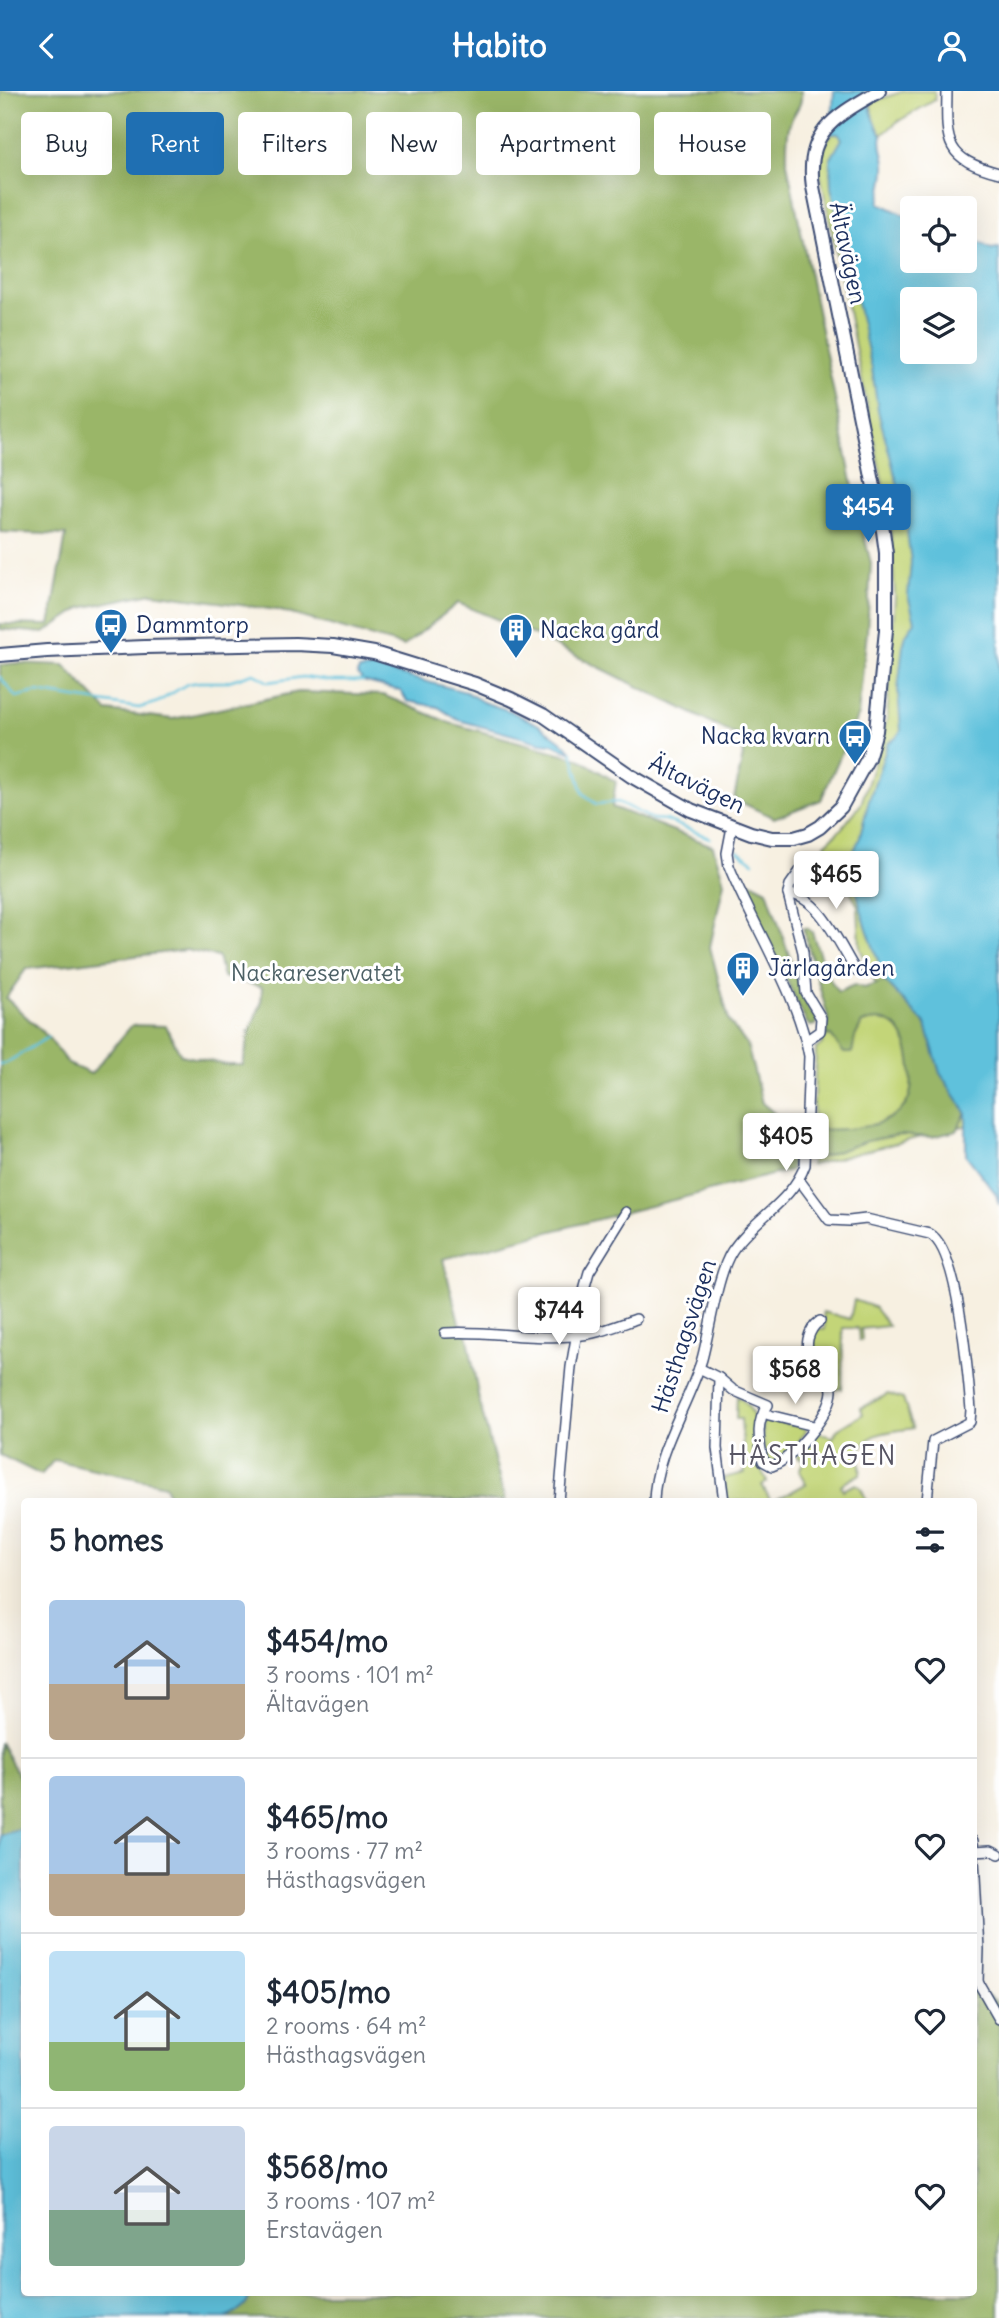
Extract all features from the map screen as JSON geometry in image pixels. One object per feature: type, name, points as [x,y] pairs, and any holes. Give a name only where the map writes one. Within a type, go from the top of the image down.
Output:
[{"type":"main road","name":"Ältavägen","points":[[0,655],[145,647],[295,644],[333,646],[374,653],[475,684],[511,699],[543,715],[631,776],[691,810],[732,827],[783,839],[808,834],[820,827],[841,807],[856,782],[868,758],[876,731],[886,630],[886,553],[813,187],[812,157],[815,143],[823,129],[836,116],[879,91]]},
{"type":"street","points":[[947,91],[947,134],[951,147],[971,164],[999,173]]},
{"type":"street","points":[[732,827],[727,853],[729,866],[795,1009],[810,1056],[805,1165],[800,1181],[829,1220],[866,1219],[930,1234],[938,1238],[944,1252],[957,1299],[971,1410],[970,1422],[933,1441],[927,1498]]},
{"type":"street","points":[[807,861],[790,885],[788,894],[803,952],[806,993],[821,1018],[820,1031],[807,1041]]},
{"type":"street","points":[[788,894],[797,894],[816,906],[856,971]]},
{"type":"street","name":"Hästhagsvägen","points":[[654,1498],[662,1459],[699,1368],[730,1254],[746,1234],[800,1181]]},
{"type":"street","points":[[559,1498],[576,1336],[589,1272],[626,1212]]},
{"type":"street","points":[[445,1333],[576,1336],[636,1319]]},
{"type":"street","points":[[766,1408],[759,1418],[760,1445],[763,1461],[772,1466],[783,1462],[796,1449],[827,1408],[832,1389],[828,1379],[809,1359],[807,1348],[809,1334],[820,1321]]},
{"type":"street","points":[[699,1368],[766,1408],[769,1415],[814,1426]]},
{"type":"street","points":[[719,1378],[717,1448],[724,1498]]},
{"type":"street","points":[[977,1847],[997,1851]]},
{"type":"street","points":[[977,1901],[977,1966]]},
{"type":"street","points":[[977,1982],[999,2019]]},
{"type":"green space","points":[[0,91],[801,91],[800,104],[789,128],[787,163],[871,563],[858,715],[821,800],[774,818],[734,799],[746,740],[532,634],[458,603],[404,646],[277,610],[152,593],[81,608],[44,633],[0,629],[0,624],[50,625],[66,535],[0,532]]},
{"type":"green space","points":[[904,91],[935,91],[935,100],[897,122],[882,135],[873,121],[871,105],[874,101]]},
{"type":"green space","points":[[860,110],[856,185],[906,287],[900,287],[900,364],[965,364],[999,1120],[968,1125],[811,1165],[816,1049],[823,1043],[821,1039],[829,1034],[831,1036],[880,994],[860,948],[858,906],[825,844],[861,804],[879,748],[887,719],[895,597],[890,519],[820,173],[826,143],[843,123]]},
{"type":"green space","name":"Nackareservatet","points":[[0,665],[64,665],[107,711],[173,719],[298,692],[383,695],[450,723],[578,758],[616,782],[612,807],[713,846],[724,882],[710,947],[729,1021],[747,1045],[762,1103],[794,1130],[791,1170],[443,1259],[460,1326],[467,1332],[479,1400],[504,1498],[169,1498],[165,1485],[54,1460],[41,1475],[0,1455]],"holes":[[[186,950],[218,957],[223,977],[262,987],[261,1004],[250,1030],[243,1065],[228,1065],[181,1055],[166,1026],[132,1025],[91,1074],[68,1064],[48,1037],[6,998],[26,969]]]},
{"type":"green space","points":[[738,875],[767,890],[802,993],[810,1012],[817,1017],[816,1025],[810,1026],[806,1022]]},
{"type":"green space","points":[[803,928],[812,932],[826,973],[838,992],[854,985],[864,988],[885,981],[926,1025],[940,1073],[966,1112],[957,1131],[932,1137],[899,1135],[867,1141],[818,1158],[819,1129],[863,1127],[894,1115],[908,1100],[911,1073],[907,1046],[892,1024],[884,1021],[862,1023],[855,1037],[852,1053],[844,1053],[830,1035],[827,1036],[828,1017]]},
{"type":"green space","points":[[854,1300],[874,1307],[888,1326],[861,1329],[862,1340],[859,1341],[858,1328],[843,1328],[842,1389],[835,1389],[810,1352],[812,1332],[825,1329],[823,1312],[850,1319]]},
{"type":"green space","points":[[888,1394],[903,1399],[913,1428],[882,1433],[864,1445],[860,1452],[860,1474],[841,1485],[843,1490],[856,1484],[866,1498],[780,1498],[806,1484],[799,1471],[804,1460],[797,1457],[816,1431],[833,1438],[837,1430],[863,1414],[861,1408]]},
{"type":"green space","points":[[737,1396],[750,1409],[756,1425],[760,1464],[767,1482],[762,1485],[769,1498],[727,1498],[723,1478],[745,1473],[741,1419],[736,1419]]},
{"type":"green space","points":[[762,1419],[806,1428],[806,1431],[792,1451],[772,1462],[768,1461],[764,1455]]},
{"type":"green space","points":[[0,1742],[21,1780],[21,1829],[0,1835]]},
{"type":"green space","points":[[977,1989],[999,2003],[999,2318],[226,2318],[238,2311],[250,2298],[977,2296]]},
{"type":"water","points":[[834,91],[864,91],[882,135],[885,168],[879,203],[900,213],[900,273],[977,273],[977,241],[991,249],[999,248],[999,1205],[996,1194],[966,1155],[966,1112],[940,1073],[926,1025],[885,981],[863,917],[853,877],[852,855],[859,840],[869,800],[888,743],[901,731],[898,689],[903,646],[915,621],[908,596],[911,562],[904,508],[878,411],[872,369],[851,276],[851,255],[842,236],[831,187],[830,160],[842,139],[839,134],[831,134]]},
{"type":"water","points":[[374,668],[466,692],[483,702],[539,725],[572,752],[552,744],[458,720],[438,707],[407,701],[401,691],[363,681],[357,674],[359,670]]},
{"type":"water","points":[[21,1829],[21,2296],[250,2296],[245,2305],[226,2318],[0,2318],[0,1835]]},
{"type":"waterway","points":[[0,677],[16,697],[37,692],[139,708],[158,702],[187,684],[225,682],[254,673],[268,682],[303,677],[331,681],[363,681]]},
{"type":"waterway","points":[[572,752],[583,793],[596,804],[618,802],[652,819],[666,820],[710,838]]},
{"type":"waterway","points":[[738,851],[754,862]]},
{"type":"waterway","points":[[795,886],[825,876],[853,877]]},
{"type":"waterway","points":[[0,1064],[48,1037]]},
{"type":"place","name":"Dammtorp","points":[[111,655]]},
{"type":"place","name":"Nacka gård","points":[[516,660]]},
{"type":"place","name":"Nacka kvarn","points":[[855,766]]},
{"type":"place","name":"Järlagården","points":[[743,998]]},
{"type":"district","name":"HÄSTHAGEN","points":[[813,1456]]}]
